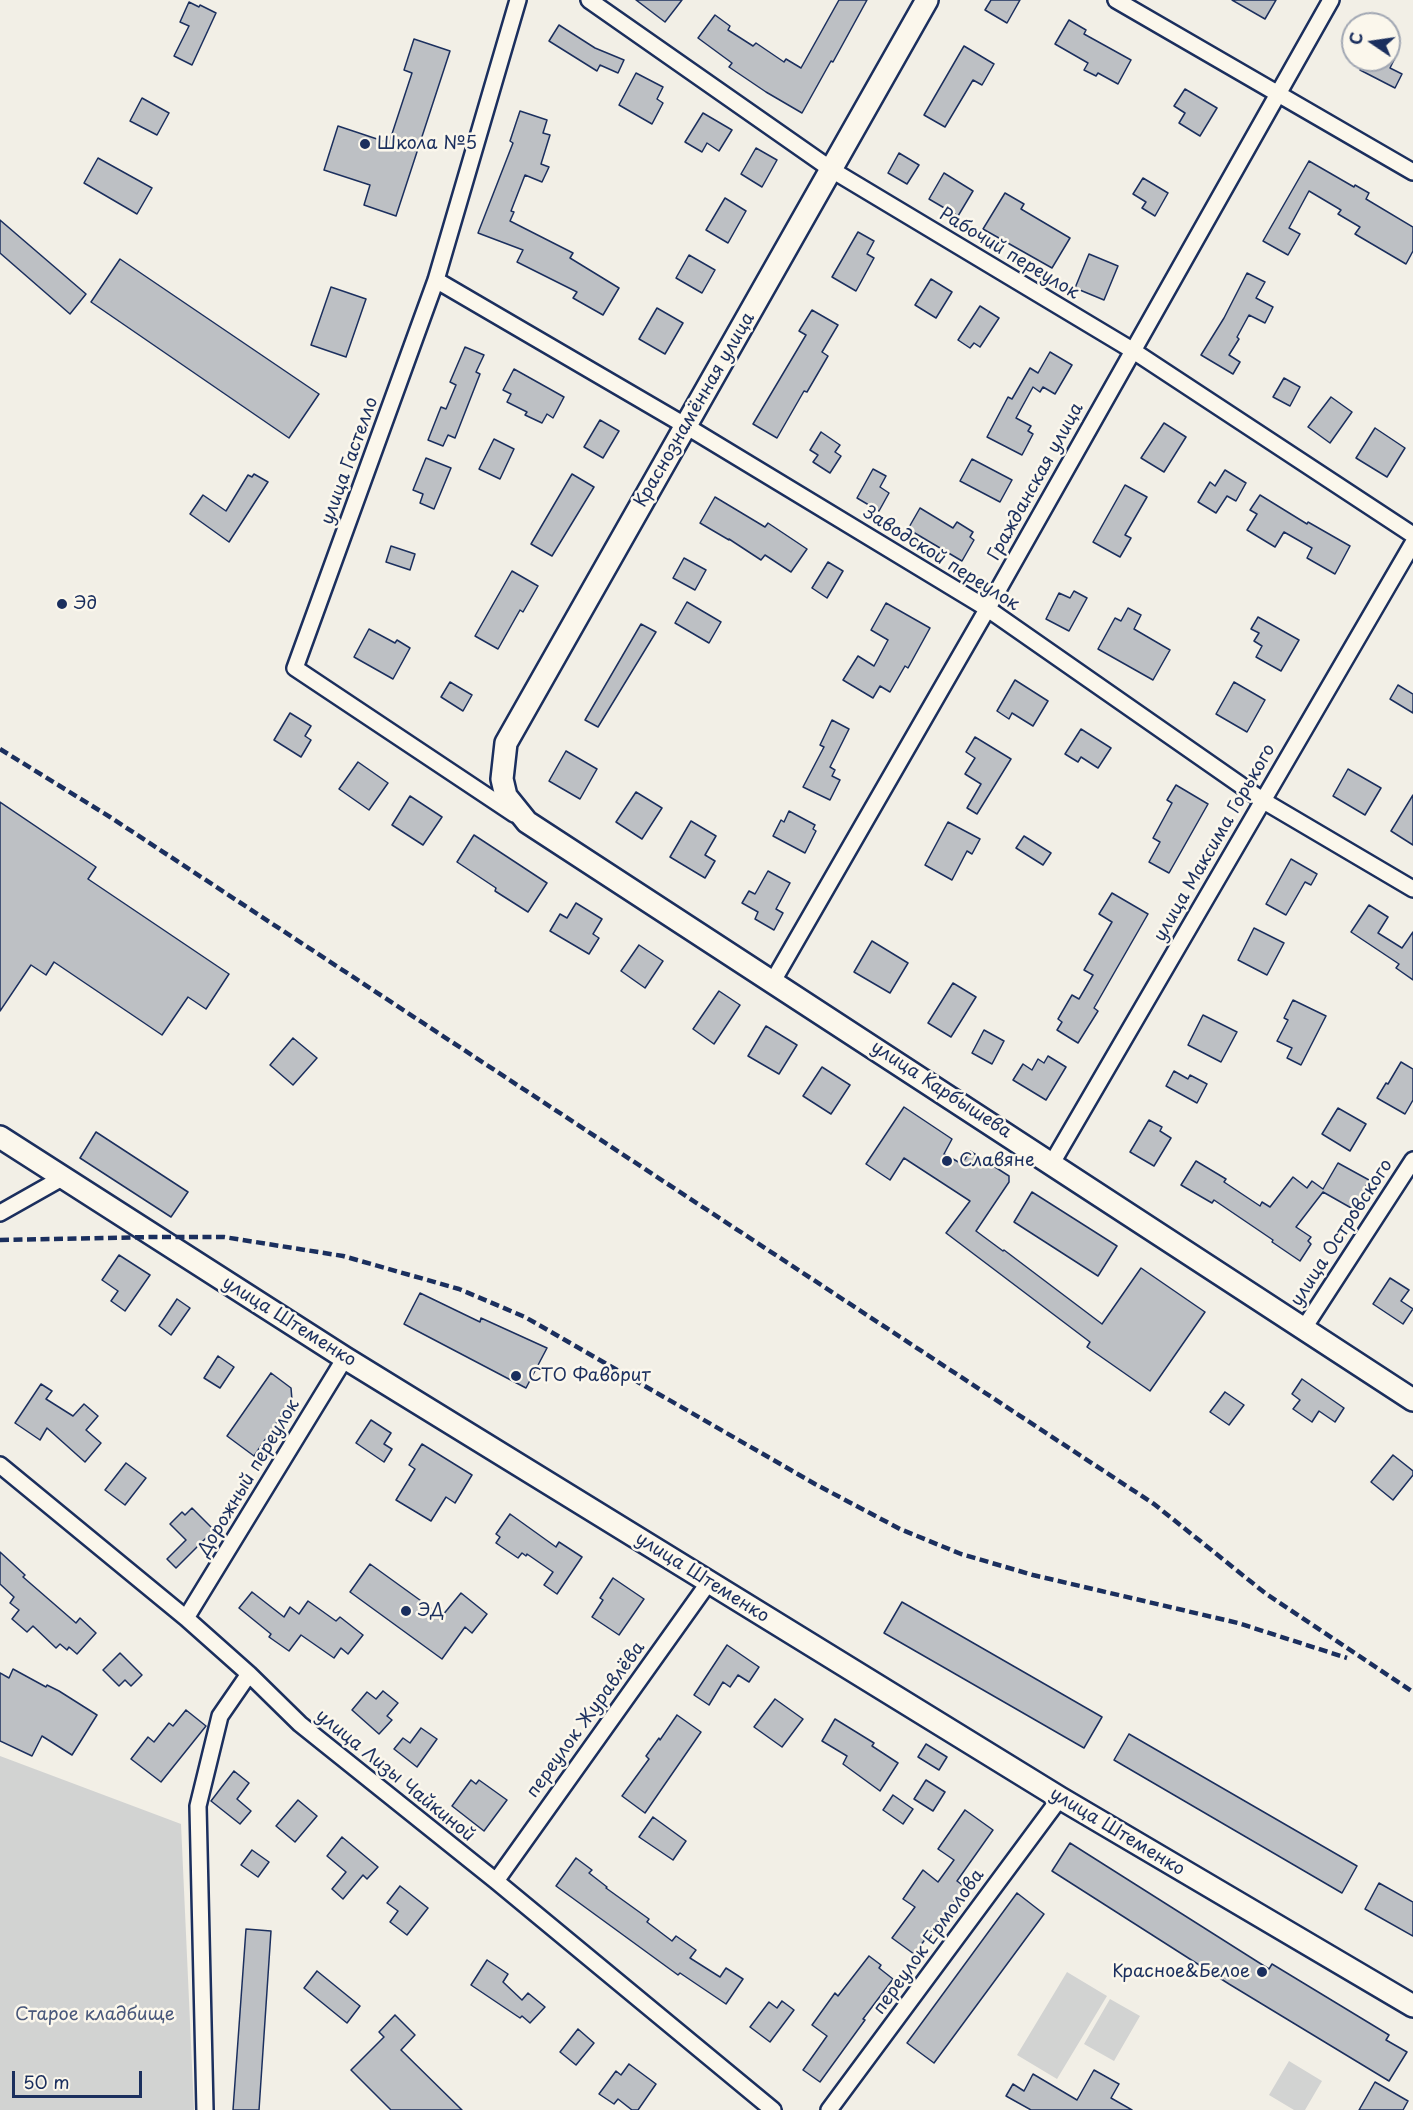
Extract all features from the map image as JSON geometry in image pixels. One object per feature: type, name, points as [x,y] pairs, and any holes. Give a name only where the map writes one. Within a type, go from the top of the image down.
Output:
[{"type":"main road","name":"Краснознамённая улица","points":[[527,822],[506,796],[502,779],[506,743],[927,0]]},
{"type":"main road","name":"улица Карбышева","points":[[527,822],[1413,1400]]},
{"type":"main road","name":"улица Штеменко","points":[[0,1137],[345,1358],[1059,1798],[1413,2006]]},
{"type":"street","name":"улица Гастелло","points":[[518,0],[436,280],[295,668],[527,822]]},
{"type":"street","name":"Рабочий переулок","points":[[589,0],[832,170],[1132,350],[1413,535]]},
{"type":"street","points":[[1116,0],[1413,172]]},
{"type":"street","name":"Гражданская улица","points":[[773,981],[987,609],[1331,0]]},
{"type":"street","name":"Заводской переулок","points":[[436,280],[686,426],[987,609],[1262,800],[1413,889]]},
{"type":"street","name":"улица Максима Горького","points":[[1052,1163],[1413,543]]},
{"type":"street","name":"улица Островского","points":[[1304,1328],[1413,1160]]},
{"type":"street","points":[[0,1213],[63,1178]]},
{"type":"street","name":"Дорожный переулок","points":[[186,1618],[345,1358]]},
{"type":"street","name":"улица Лизы Чайкиной","points":[[0,1465],[186,1618],[249,1674],[300,1724],[496,1881],[773,2110]]},
{"type":"street","name":"переулок Журавлёва","points":[[496,1881],[709,1582]]},
{"type":"street","points":[[205,2110],[198,1806],[220,1716],[249,1674]]},
{"type":"street","name":"переулок Ермолова","points":[[829,2110],[1059,1798]]},
{"type":"green space","name":"Старое кладбище","points":[[0,1756],[181,1824],[194,2110],[0,2110]]},
{"type":"green space","points":[[1067,1972],[1107,1996],[1057,2079],[1017,2055]]},
{"type":"green space","points":[[1110,1999],[1140,2016],[1114,2061],[1084,2044]]},
{"type":"green space","points":[[1289,2061],[1322,2081],[1305,2110],[1294,2110],[1269,2095]]},
{"type":"building","points":[[636,0],[682,0],[665,22]]},
{"type":"building","points":[[839,0],[867,0],[802,113],[729,67],[732,63],[698,38],[715,15],[730,26],[728,30],[753,46],[756,43],[784,62],[786,59],[801,68]]},
{"type":"building","points":[[991,0],[1020,0],[1007,23],[985,10]]},
{"type":"building","points":[[1232,0],[1276,0],[1265,19]]},
{"type":"building","points":[[189,2],[216,13],[192,65],[174,56],[189,26],[180,22]]},
{"type":"building","points":[[1069,20],[1086,30],[1084,34],[1131,60],[1118,84],[1098,73],[1096,76],[1084,70],[1088,63],[1055,44]]},
{"type":"building","points":[[559,25],[595,48],[624,60],[618,73],[600,65],[597,71],[549,41]]},
{"type":"building","points":[[414,39],[450,51],[396,216],[364,205],[370,185],[324,170],[338,126],[389,143],[412,73],[404,70]]},
{"type":"building","points":[[964,46],[994,64],[982,85],[973,80],[945,127],[924,115]]},
{"type":"building","points":[[1364,72],[1402,74],[1395,88]]},
{"type":"building","points":[[636,73],[663,87],[657,99],[663,103],[652,124],[619,105]]},
{"type":"building","points":[[1185,89],[1217,108],[1200,136],[1179,123],[1185,113],[1174,106]]},
{"type":"building","points":[[142,98],[169,113],[157,135],[130,121]]},
{"type":"building","points":[[520,111],[547,120],[543,133],[550,135],[541,164],[549,167],[542,182],[525,175],[511,211],[514,212],[510,221],[573,253],[570,258],[619,288],[603,315],[573,298],[577,292],[517,262],[523,250],[478,233],[513,143],[510,141]]},
{"type":"building","points":[[703,113],[732,130],[719,151],[707,143],[702,152],[685,142]]},
{"type":"building","points":[[756,148],[777,160],[762,187],[741,174]]},
{"type":"building","points":[[899,153],[919,165],[907,184],[888,173]]},
{"type":"building","points":[[98,158],[152,188],[137,214],[84,183]]},
{"type":"building","points":[[1309,161],[1369,193],[1366,199],[1413,227],[1413,251],[1406,264],[1355,234],[1360,227],[1338,214],[1341,210],[1309,191],[1289,228],[1300,234],[1288,255],[1263,241]]},
{"type":"building","points":[[944,173],[973,191],[958,216],[929,199]]},
{"type":"building","points":[[1143,178],[1168,193],[1155,216],[1142,208],[1146,202],[1133,194]]},
{"type":"building","points":[[1005,193],[1024,204],[1021,209],[1070,238],[1052,268],[983,229]]},
{"type":"building","points":[[725,198],[746,211],[728,243],[706,230]]},
{"type":"building","points":[[0,220],[86,294],[70,314],[0,253]]},
{"type":"building","points":[[858,232],[874,241],[867,254],[874,258],[856,291],[832,277]]},
{"type":"building","points":[[1089,254],[1118,266],[1104,300],[1075,288]]},
{"type":"building","points":[[689,255],[715,270],[702,293],[676,278]]},
{"type":"building","points":[[120,259],[319,394],[289,438],[91,302]]},
{"type":"building","points":[[1247,273],[1265,282],[1256,298],[1273,307],[1265,323],[1249,315],[1229,355],[1240,362],[1233,374],[1201,355],[1224,318]]},
{"type":"building","points":[[931,279],[952,292],[936,318],[915,305]]},
{"type":"building","points":[[331,287],[366,299],[346,357],[311,345]]},
{"type":"building","points":[[980,306],[999,318],[980,347],[974,343],[970,348],[958,340]]},
{"type":"building","points":[[657,308],[683,323],[665,354],[639,339]]},
{"type":"building","points":[[812,310],[838,325],[822,352],[828,356],[807,392],[804,391],[777,438],[753,424],[806,335],[799,331]]},
{"type":"building","points":[[465,347],[484,355],[476,372],[480,374],[455,438],[448,435],[443,446],[428,440],[441,407],[446,409],[456,385],[450,382]]},
{"type":"building","points":[[1050,352],[1072,365],[1055,394],[1043,387],[1040,392],[1033,387],[1016,418],[1031,426],[1028,431],[1033,434],[1022,455],[987,437],[1008,397],[1012,399],[1030,368],[1038,373]]},
{"type":"building","points":[[514,369],[564,397],[553,418],[547,414],[542,423],[525,415],[527,412],[507,402],[511,394],[503,390]]},
{"type":"building","points":[[1284,378],[1300,387],[1290,406],[1273,397]]},
{"type":"building","points":[[1331,397],[1352,412],[1330,443],[1308,427]]},
{"type":"building","points":[[600,420],[619,431],[603,458],[584,447]]},
{"type":"building","points":[[1164,423],[1186,437],[1164,472],[1141,458]]},
{"type":"building","points":[[1375,428],[1405,448],[1387,477],[1356,458]]},
{"type":"building","points":[[821,432],[840,445],[835,452],[841,456],[830,473],[813,462],[818,455],[810,450]]},
{"type":"building","points":[[494,439],[514,449],[500,479],[479,469]]},
{"type":"building","points":[[426,458],[451,468],[434,509],[420,503],[423,494],[413,490]]},
{"type":"building","points":[[972,459],[1012,480],[1000,502],[960,481]]},
{"type":"building","points":[[873,469],[886,476],[880,487],[889,493],[879,511],[857,498]]},
{"type":"building","points":[[1225,470],[1246,483],[1236,501],[1227,496],[1216,513],[1198,502],[1210,482],[1215,486]]},
{"type":"building","points":[[254,474],[268,482],[229,542],[190,514],[203,495],[226,511],[248,475],[252,477]]},
{"type":"building","points":[[572,474],[594,487],[552,556],[531,544]]},
{"type":"building","points":[[1125,485],[1147,497],[1125,535],[1131,538],[1120,557],[1093,542]]},
{"type":"building","points":[[1260,495],[1307,524],[1308,522],[1350,546],[1335,574],[1307,558],[1312,548],[1284,532],[1275,547],[1247,530],[1257,514],[1250,510]]},
{"type":"building","points":[[715,497],[765,527],[768,523],[807,549],[791,572],[765,555],[761,560],[700,523]]},
{"type":"building","points":[[920,508],[953,528],[957,522],[973,532],[970,537],[974,540],[962,561],[908,529]]},
{"type":"building","points":[[391,546],[415,554],[410,570],[386,562]]},
{"type":"building","points":[[684,558],[706,570],[695,590],[673,578]]},
{"type":"building","points":[[828,562],[843,571],[827,598],[812,588]]},
{"type":"building","points":[[512,571],[538,586],[523,612],[520,610],[498,649],[475,636]]},
{"type":"building","points":[[1074,591],[1087,598],[1069,631],[1046,619],[1059,593],[1070,598]]},
{"type":"building","points":[[687,602],[721,622],[709,643],[675,623]]},
{"type":"building","points":[[886,603],[930,628],[908,668],[905,666],[890,692],[880,686],[873,698],[843,680],[858,656],[874,666],[888,640],[871,630]]},
{"type":"building","points":[[1128,608],[1141,615],[1134,629],[1170,650],[1153,680],[1098,649],[1115,618],[1121,621]]},
{"type":"building","points":[[1258,617],[1299,640],[1281,671],[1256,657],[1262,646],[1254,641],[1259,633],[1251,629]]},
{"type":"building","points":[[641,624],[656,632],[598,727],[585,720]]},
{"type":"building","points":[[369,629],[410,648],[393,679],[354,657]]},
{"type":"building","points":[[1015,680],[1048,701],[1033,726],[1012,713],[1009,719],[997,711]]},
{"type":"building","points":[[450,682],[472,695],[463,711],[441,697]]},
{"type":"building","points":[[1234,682],[1265,700],[1247,732],[1216,714]]},
{"type":"building","points":[[1398,685],[1413,694],[1413,713],[1390,699]]},
{"type":"building","points":[[290,713],[311,726],[305,736],[311,740],[301,757],[274,740]]},
{"type":"building","points":[[832,720],[849,729],[830,767],[835,770],[832,776],[840,780],[830,800],[803,787],[824,747],[820,745]]},
{"type":"building","points":[[1081,729],[1111,748],[1098,768],[1081,757],[1078,762],[1065,754]]},
{"type":"building","points":[[975,737],[1011,759],[977,814],[967,808],[981,784],[965,774],[975,758],[966,752]]},
{"type":"building","points":[[566,751],[597,769],[580,799],[549,781]]},
{"type":"building","points":[[358,762],[388,783],[369,810],[339,789]]},
{"type":"building","points":[[1348,769],[1381,788],[1365,815],[1333,796]]},
{"type":"building","points":[[1176,785],[1208,804],[1169,873],[1149,862],[1160,842],[1153,838],[1172,803],[1167,800]]},
{"type":"building","points":[[636,792],[662,808],[642,839],[616,822]]},
{"type":"building","points":[[1413,795],[1413,845],[1391,831]]},
{"type":"building","points":[[410,796],[442,817],[423,845],[392,825]]},
{"type":"building","points":[[0,802],[96,867],[88,879],[229,974],[206,1009],[188,997],[162,1035],[54,962],[46,975],[31,965],[0,1011]]},
{"type":"building","points":[[789,811],[815,825],[813,829],[816,831],[805,853],[773,836],[781,820],[784,822]]},
{"type":"building","points":[[691,821],[716,836],[705,855],[715,861],[705,878],[670,857]]},
{"type":"building","points":[[948,822],[980,839],[972,854],[967,851],[952,880],[925,865]]},
{"type":"building","points":[[474,835],[547,883],[528,912],[495,891],[496,888],[457,862]]},
{"type":"building","points":[[1024,836],[1051,853],[1043,865],[1016,848]]},
{"type":"building","points":[[1291,859],[1317,874],[1311,885],[1305,882],[1286,915],[1266,904]]},
{"type":"building","points":[[768,871],[790,883],[776,909],[783,913],[774,930],[755,919],[758,912],[742,903],[749,891],[755,894]]},
{"type":"building","points":[[1112,893],[1148,914],[1094,1008],[1098,1011],[1078,1043],[1057,1030],[1062,1022],[1058,1019],[1072,995],[1079,999],[1093,975],[1084,970],[1112,922],[1099,914]]},
{"type":"building","points":[[576,903],[602,919],[593,934],[599,938],[589,954],[550,931],[560,914],[567,918]]},
{"type":"building","points":[[1369,905],[1388,917],[1378,933],[1402,948],[1413,932],[1413,980],[1396,968],[1399,964],[1351,932]]},
{"type":"building","points":[[1254,928],[1284,943],[1267,975],[1238,960]]},
{"type":"building","points":[[872,941],[908,963],[890,993],[854,972]]},
{"type":"building","points":[[639,945],[663,961],[645,988],[621,971]]},
{"type":"building","points":[[953,983],[976,997],[951,1037],[928,1023]]},
{"type":"building","points":[[719,991],[740,1005],[714,1044],[693,1029]]},
{"type":"building","points":[[1293,1000],[1326,1016],[1301,1065],[1287,1058],[1292,1048],[1277,1041],[1288,1020],[1284,1018]]},
{"type":"building","points":[[1203,1015],[1237,1032],[1221,1062],[1188,1045]]},
{"type":"building","points":[[766,1026],[797,1045],[779,1074],[748,1056]]},
{"type":"building","points":[[984,1030],[1004,1041],[992,1064],[972,1053]]},
{"type":"building","points":[[293,1038],[317,1058],[293,1085],[270,1065]]},
{"type":"building","points":[[1048,1056],[1066,1067],[1046,1100],[1013,1080],[1023,1064],[1032,1070],[1038,1059],[1044,1063]]},
{"type":"building","points":[[1401,1062],[1413,1069],[1413,1100],[1405,1114],[1377,1098]]},
{"type":"building","points":[[822,1067],[850,1085],[831,1114],[803,1096]]},
{"type":"building","points":[[1174,1071],[1188,1079],[1190,1075],[1207,1084],[1197,1103],[1166,1086]]},
{"type":"building","points":[[904,1107],[952,1139],[944,1154],[962,1164],[970,1151],[1009,1176],[1009,1182],[976,1231],[1102,1324],[1141,1268],[1205,1312],[1150,1391],[1087,1347],[1090,1342],[946,1233],[970,1201],[904,1158],[890,1180],[866,1164]]},
{"type":"building","points":[[1338,1108],[1366,1124],[1350,1151],[1322,1134]]},
{"type":"building","points":[[1149,1120],[1162,1127],[1160,1131],[1171,1138],[1154,1166],[1130,1152]]},
{"type":"building","points":[[96,1132],[188,1192],[171,1217],[80,1158]]},
{"type":"building","points":[[1196,1161],[1226,1179],[1224,1182],[1260,1206],[1262,1202],[1270,1207],[1293,1177],[1307,1188],[1312,1181],[1323,1189],[1338,1163],[1369,1180],[1353,1209],[1323,1192],[1296,1227],[1311,1237],[1308,1241],[1311,1244],[1300,1261],[1214,1200],[1212,1203],[1181,1185]]},
{"type":"building","name":"Славяне","points":[[1032,1192],[1117,1246],[1098,1276],[1014,1222]]},
{"type":"building","points":[[119,1255],[150,1275],[125,1311],[111,1301],[118,1291],[102,1280]]},
{"type":"building","points":[[1390,1278],[1409,1290],[1401,1301],[1413,1309],[1403,1324],[1373,1304]]},
{"type":"building","points":[[420,1293],[480,1322],[481,1318],[547,1348],[526,1388],[404,1324]]},
{"type":"building","points":[[177,1299],[190,1308],[171,1335],[159,1326]]},
{"type":"building","points":[[218,1356],[234,1367],[220,1388],[204,1378]]},
{"type":"building","points":[[271,1373],[291,1388],[292,1400],[254,1456],[227,1436]]},
{"type":"building","points":[[1302,1379],[1344,1408],[1335,1422],[1319,1411],[1312,1422],[1293,1409],[1300,1400],[1292,1394]]},
{"type":"building","points":[[41,1384],[52,1391],[46,1399],[73,1416],[84,1404],[98,1416],[86,1430],[101,1443],[85,1462],[47,1428],[40,1440],[15,1423]]},
{"type":"building","points":[[1225,1392],[1244,1405],[1229,1425],[1210,1412]]},
{"type":"building","points":[[371,1420],[391,1433],[384,1444],[392,1449],[384,1462],[356,1443]]},
{"type":"building","points":[[422,1444],[472,1475],[455,1503],[446,1497],[431,1521],[396,1500],[415,1469],[409,1465]]},
{"type":"building","points":[[1393,1455],[1413,1471],[1413,1475],[1393,1500],[1371,1482]]},
{"type":"building","points":[[126,1463],[146,1478],[125,1505],[105,1490]]},
{"type":"building","points":[[192,1508],[214,1530],[176,1568],[167,1559],[186,1540],[170,1524],[182,1512],[185,1515]]},
{"type":"building","points":[[510,1514],[556,1547],[559,1542],[582,1557],[557,1594],[544,1585],[553,1572],[527,1554],[526,1556],[522,1553],[518,1558],[496,1543],[500,1537],[496,1534]]},
{"type":"building","points":[[0,1552],[25,1575],[23,1577],[76,1623],[80,1618],[96,1633],[77,1654],[69,1647],[67,1650],[60,1644],[56,1648],[33,1626],[27,1632],[12,1619],[19,1610],[10,1603],[14,1597],[0,1584]]},
{"type":"building","name":"ЭД","points":[[370,1564],[442,1616],[461,1593],[487,1614],[472,1633],[465,1627],[442,1659],[350,1592]]},
{"type":"building","points":[[613,1578],[644,1599],[619,1635],[592,1617],[603,1600],[600,1598]]},
{"type":"building","points":[[252,1592],[284,1617],[290,1607],[299,1614],[308,1601],[336,1621],[340,1617],[363,1635],[348,1654],[341,1648],[334,1658],[301,1635],[289,1651],[269,1637],[271,1634],[239,1608]]},
{"type":"building","points":[[902,1602],[1102,1717],[1084,1748],[884,1633]]},
{"type":"building","points":[[727,1645],[759,1667],[749,1682],[738,1675],[730,1687],[723,1682],[709,1705],[694,1695]]},
{"type":"building","points":[[120,1653],[142,1675],[131,1686],[125,1680],[119,1686],[103,1670]]},
{"type":"building","points":[[13,1669],[46,1687],[47,1685],[59,1691],[97,1715],[72,1755],[42,1736],[32,1756],[0,1741],[0,1673],[9,1678]]},
{"type":"building","points":[[383,1691],[398,1703],[387,1716],[392,1720],[379,1734],[352,1710],[367,1692],[376,1699]]},
{"type":"building","points":[[775,1699],[803,1719],[782,1747],[754,1727]]},
{"type":"building","points":[[186,1710],[206,1726],[161,1782],[131,1759],[148,1737],[154,1742],[169,1723],[173,1726]]},
{"type":"building","points":[[677,1715],[701,1732],[645,1813],[622,1796],[649,1759],[646,1756]]},
{"type":"building","points":[[835,1719],[874,1743],[872,1746],[898,1763],[880,1791],[843,1764],[847,1756],[822,1741]]},
{"type":"building","points":[[421,1728],[437,1739],[417,1767],[394,1749],[403,1738],[410,1743]]},
{"type":"building","points":[[1129,1734],[1357,1866],[1342,1893],[1114,1760]]},
{"type":"building","points":[[926,1744],[947,1757],[939,1770],[918,1757]]},
{"type":"building","points":[[234,1771],[249,1783],[237,1799],[251,1811],[240,1824],[211,1801]]},
{"type":"building","points":[[471,1780],[476,1784],[479,1780],[507,1800],[484,1831],[452,1806]]},
{"type":"building","points":[[926,1780],[945,1792],[933,1811],[914,1799]]},
{"type":"building","points":[[893,1795],[913,1809],[903,1824],[883,1810]]},
{"type":"building","points":[[298,1800],[317,1816],[295,1842],[276,1826]]},
{"type":"building","points":[[965,1810],[993,1830],[957,1881],[965,1887],[914,1954],[892,1938],[915,1907],[903,1899],[923,1870],[938,1882],[954,1860],[938,1849]]},
{"type":"building","points":[[653,1817],[686,1841],[673,1860],[639,1837]]},
{"type":"building","points":[[342,1837],[378,1867],[367,1879],[363,1875],[343,1899],[332,1889],[346,1872],[327,1856]]},
{"type":"building","points":[[1070,1843],[1269,1969],[1272,1964],[1389,2035],[1386,2040],[1407,2052],[1389,2081],[1229,1984],[1052,1871]]},
{"type":"building","points":[[252,1850],[269,1862],[258,1877],[241,1865]]},
{"type":"building","points":[[576,1858],[592,1870],[589,1873],[606,1888],[649,1919],[647,1922],[672,1941],[676,1936],[696,1950],[690,1958],[720,1977],[726,1968],[743,1979],[726,2004],[680,1973],[678,1975],[556,1886]]},
{"type":"building","points":[[1379,1883],[1413,1902],[1413,1936],[1365,1909]]},
{"type":"building","points":[[400,1886],[428,1908],[407,1935],[390,1922],[398,1911],[387,1903]]},
{"type":"building","points":[[1017,1893],[1044,1914],[934,2063],[907,2043]]},
{"type":"building","points":[[246,1929],[271,1931],[259,2110],[233,2110]]},
{"type":"building","points":[[869,1956],[881,1965],[879,1968],[893,1979],[820,2082],[803,2070],[827,2036],[812,2025],[835,1993],[838,1996]]},
{"type":"building","points":[[487,1960],[508,1974],[503,1982],[522,2000],[528,1993],[545,2007],[530,2023],[471,1985]]},
{"type":"building","points":[[317,1971],[360,2006],[347,2023],[304,1988]]},
{"type":"building","points":[[782,2001],[794,2010],[770,2042],[750,2027],[769,2002],[777,2008]]},
{"type":"building","points":[[395,2015],[415,2035],[401,2050],[462,2110],[391,2110],[351,2070],[384,2037],[379,2032]]},
{"type":"building","points":[[578,2029],[594,2043],[576,2065],[560,2052]]},
{"type":"building","points":[[629,2064],[656,2084],[638,2110],[632,2110],[618,2099],[614,2104],[599,2094],[616,2071],[621,2075]]},
{"type":"building","points":[[1094,2070],[1119,2084],[1111,2098],[1132,2110],[1031,2110],[1006,2096],[1013,2084],[1024,2091],[1033,2074],[1077,2100]]},
{"type":"building","points":[[1375,2082],[1408,2101],[1403,2110],[1359,2110]]},
{"type":"railway","points":[[0,749],[110,817],[1154,1504],[1265,1593],[1413,1692]]},
{"type":"railway","points":[[0,1240],[224,1237],[343,1256],[459,1289],[525,1317],[815,1484],[900,1529],[961,1554],[1033,1575],[1238,1623],[1347,1658]]},
{"type":"place","name":"Школа №5","points":[[365,144]]},
{"type":"place","name":"Эд","points":[[62,604]]},
{"type":"place","name":"Славяне","points":[[947,1161]]},
{"type":"place","name":"СТО Фаворит","points":[[516,1376]]},
{"type":"place","name":"ЭД","points":[[406,1611]]},
{"type":"place","name":"Красное&Белое","points":[[1262,1972]]}]
